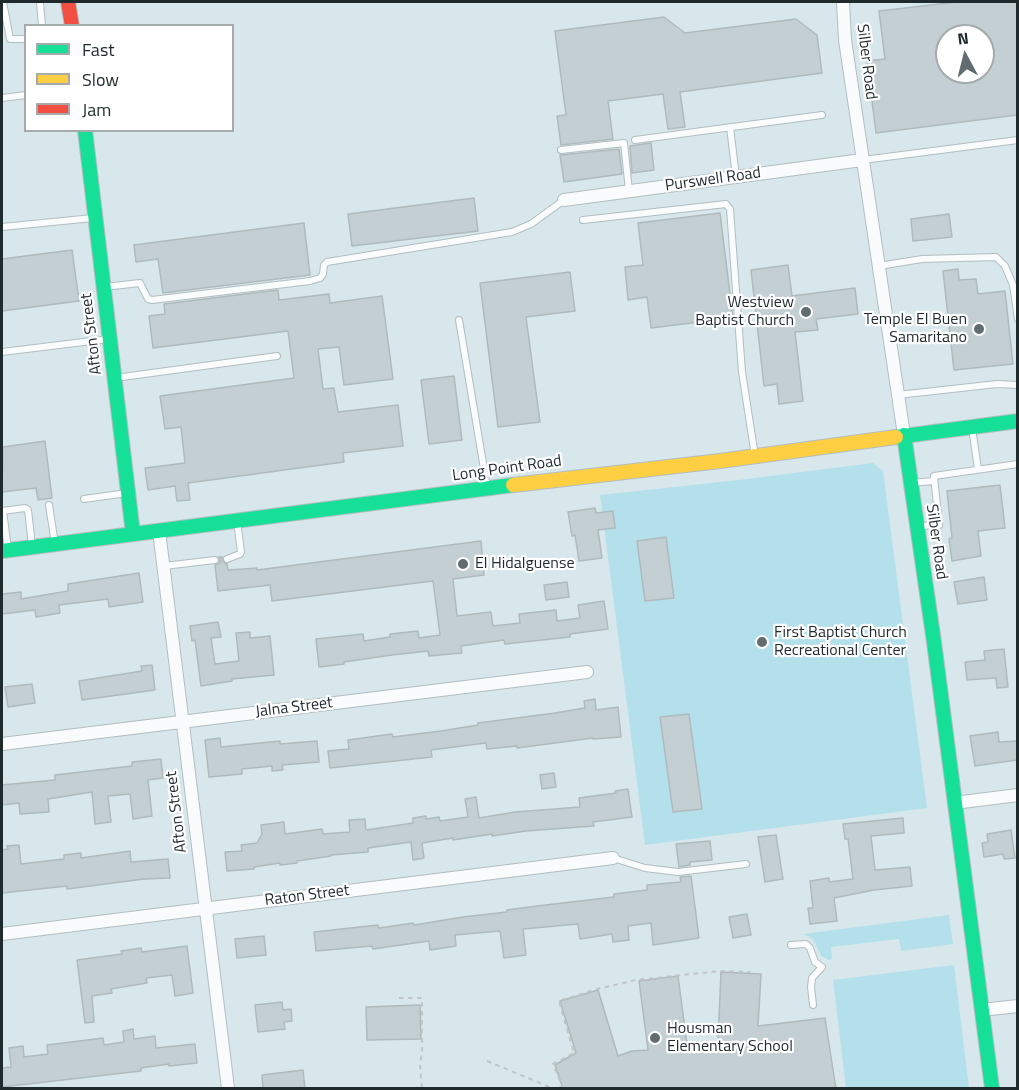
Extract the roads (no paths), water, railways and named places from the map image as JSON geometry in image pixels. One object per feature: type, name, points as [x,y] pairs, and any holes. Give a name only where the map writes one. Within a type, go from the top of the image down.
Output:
[{"type":"street","points":[[68,2],[72,24]]},
{"type":"street","name":"Silber Road","points":[[843,2],[845,40],[862,160],[934,642],[992,1089]]},
{"type":"street","name":"Afton Street","points":[[85,132],[133,534]]},
{"type":"street","name":"Purswell Road","points":[[564,200],[862,160]]},
{"type":"street","name":"Long Point Road","points":[[5,550],[1017,421]]},
{"type":"street","name":"Afton Street","points":[[159,531],[228,1089]]},
{"type":"street","name":"Jalna Street","points":[[2,744],[587,672]]},
{"type":"street","points":[[954,803],[1017,795]]},
{"type":"street","name":"Raton Street","points":[[2,934],[613,858]]},
{"type":"street","points":[[981,1010],[1017,1006]]},
{"type":"lane","points":[[3,2],[10,39],[24,39]]},
{"type":"lane","points":[[40,2],[42,24]]},
{"type":"lane","points":[[2,98],[24,95]]},
{"type":"lane","points":[[635,140],[822,116]]},
{"type":"lane","points":[[730,128],[736,177]]},
{"type":"lane","points":[[862,160],[1017,140]]},
{"type":"lane","points":[[561,150],[624,143],[629,191]]},
{"type":"lane","points":[[103,287],[140,283],[148,299],[152,300],[310,281],[320,278],[327,262],[512,232],[531,224],[564,200]]},
{"type":"lane","points":[[583,220],[726,204],[730,209],[742,372],[755,456]]},
{"type":"lane","points":[[2,227],[95,217]]},
{"type":"lane","points":[[878,266],[922,259],[996,257],[1005,266],[1013,285],[1017,319]]},
{"type":"lane","points":[[459,320],[488,488]]},
{"type":"lane","points":[[2,352],[110,339]]},
{"type":"lane","points":[[114,378],[277,356]]},
{"type":"lane","points":[[898,395],[997,384],[1017,386]]},
{"type":"lane","points":[[972,427],[978,469]]},
{"type":"lane","points":[[917,526],[939,525],[934,476],[1017,464]]},
{"type":"lane","points":[[911,483],[934,481]]},
{"type":"lane","points":[[84,499],[128,493]]},
{"type":"lane","points":[[50,505],[55,544]]},
{"type":"lane","points":[[5,550],[2,511],[25,508],[28,510],[33,547]]},
{"type":"lane","points":[[227,558],[241,552],[237,521]]},
{"type":"lane","points":[[164,566],[215,560]]},
{"type":"lane","points":[[613,858],[645,868],[678,872],[746,864]]},
{"type":"lane","points":[[791,945],[806,944],[815,962],[822,967],[812,978],[813,1005]]},
{"type":"place","name":"Westview Baptist Church","points":[[806,312]]},
{"type":"place","name":"Temple El Buen Samaritano","points":[[979,329]]},
{"type":"place","name":"El Hidalguense","points":[[463,564]]},
{"type":"place","name":"First Baptist Church Recreational Center","points":[[762,642]]},
{"type":"place","name":"Housman Elementary School","points":[[655,1038]]}]
